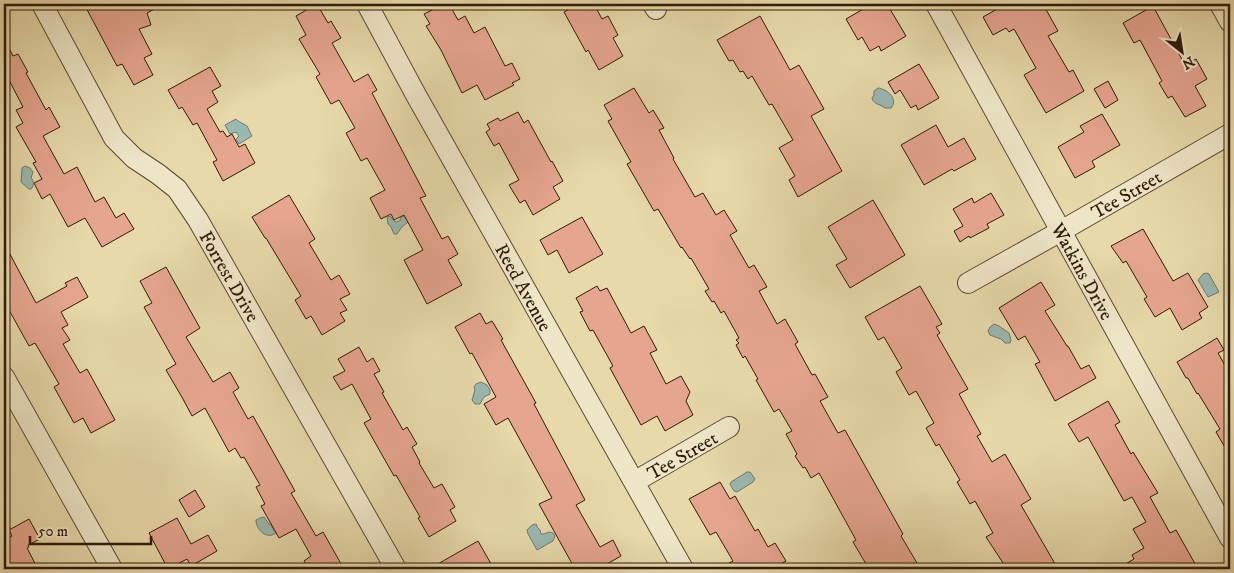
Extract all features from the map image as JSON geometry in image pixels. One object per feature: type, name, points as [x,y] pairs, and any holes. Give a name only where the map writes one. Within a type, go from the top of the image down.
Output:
[{"type":"street","name":"Forrest Drive","points":[[42,4],[114,138],[134,158],[177,189],[198,220],[396,569]]},
{"type":"street","name":"Reed Avenue","points":[[367,4],[416,95],[683,569]]},
{"type":"street","name":"Watkins Drive","points":[[936,4],[1230,538]]},
{"type":"street","points":[[1220,4],[1230,22]]},
{"type":"street","name":"Tee Street","points":[[968,283],[1230,134]]},
{"type":"street","points":[[4,377],[112,569]]},
{"type":"street","name":"Tee Street","points":[[634,482],[729,427]]},
{"type":"water","points":[[878,88],[885,90],[893,98],[894,101],[891,108],[885,108],[873,100],[874,91]]},
{"type":"water","points":[[236,119],[247,126],[252,136],[239,144],[236,139],[239,136],[236,132],[230,134],[225,125]]},
{"type":"water","points":[[25,166],[33,172],[31,178],[33,185],[31,189],[21,182],[22,168]]},
{"type":"water","points":[[390,216],[396,222],[404,216],[408,222],[397,234],[394,234],[388,224],[387,217]]},
{"type":"water","points":[[1207,273],[1219,292],[1208,297],[1198,280],[1203,274]]},
{"type":"water","points":[[994,324],[1009,333],[1010,343],[1005,343],[1001,339],[990,335],[988,331]]},
{"type":"water","points":[[481,382],[487,385],[490,394],[484,397],[480,404],[475,404],[472,400],[474,387]]},
{"type":"water","points":[[750,472],[755,479],[753,482],[737,492],[734,491],[730,484],[731,482]]},
{"type":"water","points":[[264,517],[276,533],[273,535],[266,535],[256,524],[256,520]]},
{"type":"water","points":[[535,524],[541,534],[550,532],[555,536],[553,541],[537,550],[527,530]]},
{"type":"building","points":[[84,4],[164,4],[147,13],[151,25],[139,29],[152,54],[144,58],[153,75],[134,85],[122,64],[117,66]]},
{"type":"building","points":[[317,4],[328,23],[331,21],[341,38],[332,43],[354,82],[368,74],[377,90],[372,93],[426,196],[420,198],[442,239],[448,236],[458,254],[448,260],[462,285],[427,304],[404,260],[423,250],[404,215],[394,220],[391,214],[381,219],[370,198],[385,190],[367,158],[361,161],[346,133],[355,128],[339,100],[331,104],[316,77],[320,74],[299,39],[306,35],[296,16]]},
{"type":"building","points":[[434,4],[449,4],[458,20],[465,16],[474,33],[485,27],[505,66],[512,63],[520,79],[512,83],[514,85],[485,100],[477,85],[462,93],[441,50],[426,26],[430,24],[424,14],[436,8]]},
{"type":"building","points":[[579,4],[594,4],[602,19],[608,16],[618,35],[613,38],[623,56],[599,70],[588,50],[586,52],[564,12]]},
{"type":"building","points":[[872,4],[887,4],[906,36],[881,51],[879,46],[870,51],[862,37],[858,40],[846,19]]},
{"type":"building","points":[[1006,4],[1043,4],[1058,31],[1048,36],[1069,72],[1073,70],[1084,91],[1046,113],[1024,75],[1036,68],[1014,29],[1009,32],[1006,28],[993,35],[983,17]]},
{"type":"building","points":[[1153,6],[1185,65],[1196,59],[1207,79],[1195,86],[1206,106],[1185,117],[1172,96],[1168,98],[1159,83],[1162,81],[1140,40],[1134,43],[1123,23]]},
{"type":"building","points":[[760,16],[790,70],[799,65],[824,109],[811,116],[842,171],[798,197],[789,180],[795,176],[779,148],[793,140],[772,104],[769,105],[752,76],[748,79],[743,71],[740,72],[733,60],[729,61],[717,40]]},
{"type":"building","points":[[4,38],[13,56],[18,54],[46,110],[49,107],[60,127],[43,136],[64,174],[77,167],[95,202],[104,197],[116,218],[124,213],[134,229],[102,247],[85,218],[68,227],[50,194],[42,199],[34,183],[42,179],[33,163],[36,162],[16,127],[23,123],[16,110],[23,107],[10,82],[4,85]]},
{"type":"building","points":[[919,64],[939,98],[918,110],[916,105],[911,108],[900,90],[895,94],[888,82]]},
{"type":"building","points":[[210,67],[221,86],[212,91],[218,102],[207,109],[220,132],[223,131],[227,137],[232,134],[239,147],[245,144],[255,163],[223,181],[213,162],[217,160],[197,123],[193,125],[182,107],[179,109],[168,90]]},
{"type":"building","points":[[1108,81],[1118,100],[1105,108],[1094,89]]},
{"type":"building","points":[[634,88],[649,113],[653,110],[664,128],[659,130],[695,197],[703,193],[716,215],[724,210],[737,231],[730,235],[749,268],[754,265],[767,287],[759,291],[777,324],[785,319],[798,342],[795,344],[812,375],[815,374],[828,397],[820,401],[838,433],[845,430],[917,563],[906,569],[869,569],[853,542],[856,540],[819,473],[811,478],[805,467],[803,468],[795,456],[797,454],[786,434],[792,431],[779,409],[774,412],[745,356],[743,358],[736,345],[739,343],[736,340],[739,338],[724,311],[721,313],[705,291],[709,289],[691,258],[681,248],[658,209],[654,211],[627,164],[631,162],[608,121],[612,119],[604,105]]},
{"type":"building","points":[[518,112],[524,123],[528,120],[563,181],[553,187],[560,199],[533,215],[525,200],[520,203],[509,185],[519,180],[499,143],[494,146],[486,132],[490,129],[487,124],[498,118],[500,121]]},
{"type":"building","points":[[1102,114],[1120,145],[1092,161],[1095,167],[1075,178],[1058,147],[1084,132],[1080,126]]},
{"type":"building","points":[[936,125],[948,147],[964,138],[976,159],[954,171],[952,169],[924,185],[901,145]]},
{"type":"building","points":[[991,193],[1004,215],[987,224],[989,228],[960,242],[954,231],[963,226],[953,209],[972,198],[974,203]]},
{"type":"building","points":[[289,195],[315,239],[309,243],[331,280],[339,275],[350,294],[340,299],[347,310],[340,313],[345,321],[322,335],[311,316],[306,319],[295,300],[301,296],[252,217]]},
{"type":"building","points":[[873,200],[905,255],[850,288],[836,265],[847,259],[828,227]]},
{"type":"building","points":[[582,217],[603,254],[569,273],[557,250],[548,255],[540,240]]},
{"type":"building","points":[[1143,229],[1173,281],[1188,273],[1208,307],[1199,313],[1202,318],[1182,330],[1170,308],[1155,317],[1144,299],[1147,297],[1126,261],[1123,263],[1111,246]]},
{"type":"building","points":[[4,243],[36,303],[67,286],[65,283],[77,277],[88,297],[61,312],[68,325],[62,328],[70,340],[63,344],[80,373],[87,369],[115,420],[91,433],[83,418],[74,423],[54,387],[59,384],[35,343],[29,346],[4,301]]},
{"type":"building","points":[[166,267],[200,328],[186,337],[213,382],[230,372],[239,388],[233,392],[248,419],[253,416],[295,491],[291,493],[316,536],[323,532],[344,569],[309,569],[304,561],[311,556],[296,529],[279,538],[261,506],[265,504],[256,487],[260,485],[244,457],[241,458],[235,448],[229,452],[205,408],[192,416],[166,370],[176,364],[144,307],[152,303],[140,281]]},
{"type":"building","points":[[1041,282],[1055,305],[1045,311],[1081,369],[1089,365],[1096,378],[1055,401],[1035,364],[1040,362],[1025,336],[1018,340],[999,308]]},
{"type":"building","points":[[597,286],[600,291],[607,288],[631,333],[644,326],[657,350],[650,353],[666,384],[681,376],[690,392],[686,401],[693,415],[665,431],[657,416],[641,425],[610,368],[613,366],[593,330],[590,331],[580,312],[583,311],[576,298]]},
{"type":"building","points":[[920,286],[942,324],[936,327],[940,333],[937,335],[968,389],[959,394],[981,434],[977,436],[992,462],[1005,454],[1031,499],[1021,505],[1058,569],[1007,569],[986,537],[993,533],[975,501],[970,504],[957,482],[960,480],[939,444],[936,446],[926,428],[934,423],[916,391],[909,395],[896,372],[902,368],[884,337],[878,340],[865,317]]},
{"type":"building","points":[[480,313],[486,324],[492,321],[536,403],[534,404],[585,500],[576,505],[600,547],[613,540],[621,556],[605,565],[608,569],[575,569],[539,504],[552,498],[508,418],[496,425],[484,404],[496,397],[472,353],[470,354],[455,327]]},
{"type":"building","points":[[1217,338],[1224,350],[1218,353],[1230,374],[1230,456],[1216,432],[1220,429],[1177,362]]},
{"type":"building","points":[[359,347],[367,362],[373,358],[380,371],[374,374],[384,392],[382,393],[403,430],[407,427],[417,444],[412,447],[434,488],[442,484],[455,507],[450,510],[456,521],[429,537],[418,518],[420,517],[364,423],[371,419],[352,384],[341,390],[333,377],[345,371],[338,359]]},
{"type":"building","points":[[1108,401],[1120,422],[1115,425],[1131,454],[1133,452],[1158,493],[1150,497],[1170,533],[1176,530],[1198,569],[1117,569],[1134,559],[1132,555],[1144,548],[1133,529],[1146,522],[1132,497],[1124,501],[1088,437],[1079,442],[1068,424]]},
{"type":"building","points":[[720,482],[730,499],[735,496],[755,531],[758,529],[768,547],[775,543],[786,561],[772,569],[718,569],[733,561],[716,532],[710,535],[689,499]]},
{"type":"building","points":[[195,490],[205,507],[189,517],[179,500]]},
{"type":"building","points":[[177,518],[191,544],[208,535],[217,551],[191,566],[187,559],[168,569],[149,533]]},
{"type":"building","points":[[29,519],[40,539],[28,545],[29,547],[27,548],[38,569],[4,569],[4,541],[12,536],[9,530]]},
{"type":"building","points":[[478,541],[494,569],[429,569]]}]
